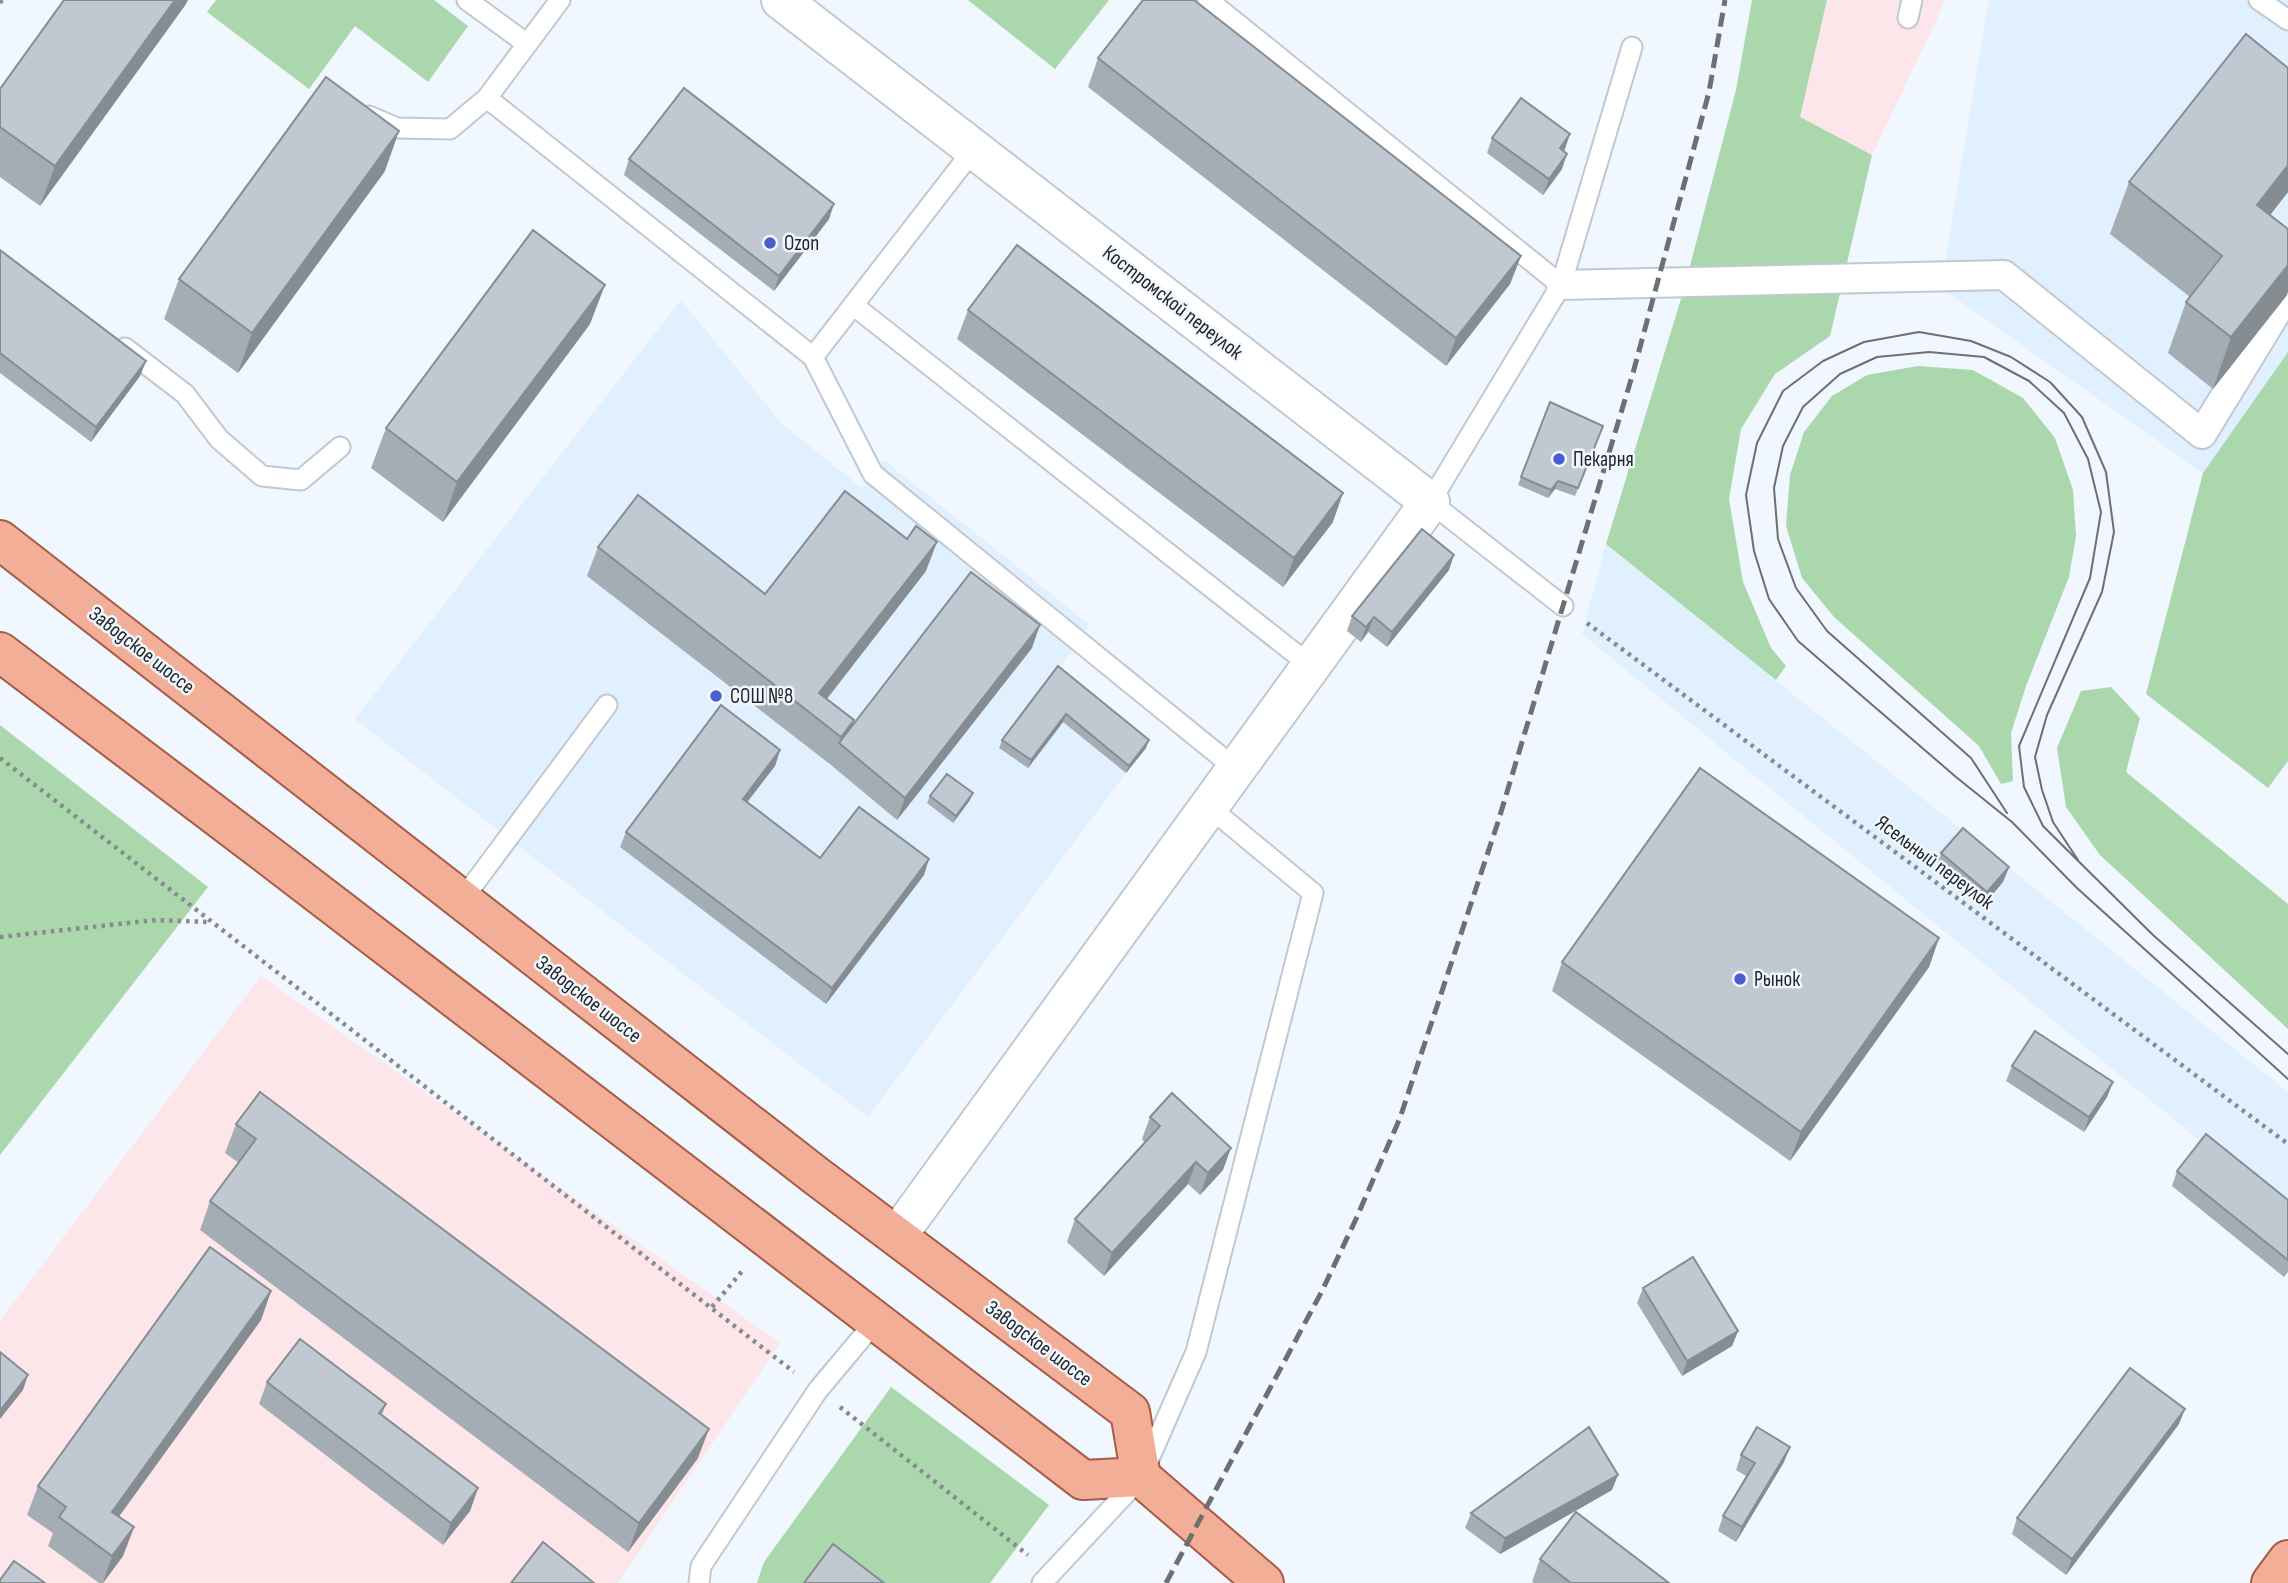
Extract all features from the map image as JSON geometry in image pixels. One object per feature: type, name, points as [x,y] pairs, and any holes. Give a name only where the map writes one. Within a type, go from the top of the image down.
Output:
[{"type":"main road","name":"Заводское шоссе","points":[[0,540],[815,1175],[1130,1412],[1141,1477]]},
{"type":"main road","points":[[0,652],[1083,1480],[1141,1477],[1264,1583]]},
{"type":"main road","points":[[2271,1583],[2288,1560]]},
{"type":"street","name":"Костромской переулок","points":[[781,0],[1430,502]]},
{"type":"street","points":[[1561,285],[2004,275],[2202,434],[2288,293]]},
{"type":"street","points":[[897,1236],[1430,502]]},
{"type":"lane","points":[[467,0],[527,44]]},
{"type":"lane","points":[[352,108],[397,128],[450,129],[487,98],[559,0]]},
{"type":"lane","points":[[1208,0],[1561,285]]},
{"type":"lane","points":[[2259,0],[2288,20]]},
{"type":"lane","points":[[1430,502],[1561,285],[1632,47]]},
{"type":"lane","points":[[487,98],[813,357],[873,474],[1236,769]]},
{"type":"lane","points":[[813,357],[974,149]]},
{"type":"lane","points":[[853,305],[1311,666]]},
{"type":"lane","points":[[108,335],[184,394],[219,439],[262,476],[301,480],[340,447]]},
{"type":"lane","name":"Костромской переулок","points":[[1430,502],[1563,606]]},
{"type":"lane","points":[[462,900],[607,705]]},
{"type":"lane","points":[[1046,1578],[1141,1477],[1196,1352],[1313,893],[1209,807]]},
{"type":"lane","points":[[699,1583],[701,1566],[818,1390],[875,1321]]},
{"type":"path","name":"Ясельный переулок","points":[[1563,606],[2288,1144]]},
{"type":"path","points":[[0,758],[818,1390],[1046,1578]]},
{"type":"path","points":[[0,937],[168,919],[211,923]]},
{"type":"shaded area","points":[[1827,0],[1944,0],[1872,155],[1800,117]]},
{"type":"shaded area","points":[[1989,0],[2288,0],[2288,352],[2203,473],[1941,288]]},
{"type":"shaded area","name":"СОШ №8","points":[[681,300],[783,425],[862,488],[884,460],[1090,625],[1055,674],[1063,722],[1126,773],[868,1117],[355,719]]},
{"type":"shaded area","points":[[1606,544],[2288,1092],[2288,1213],[1582,634]]},
{"type":"shaded area","points":[[261,976],[780,1343],[618,1583],[0,1583],[0,1321]]},
{"type":"green space","points":[[216,0],[434,0],[468,26],[428,82],[355,26],[309,89],[207,12]]},
{"type":"green space","points":[[968,0],[1109,0],[1055,69]]},
{"type":"green space","points":[[1752,0],[1827,0],[1800,117],[1872,155],[1830,336],[1775,374],[1741,429],[1729,499],[1743,582],[1771,648],[1786,666],[1776,680],[1606,544],[1684,289],[1736,90]]},
{"type":"green space","points":[[2288,352],[2288,761],[2268,788],[2146,694],[2203,473]]},
{"type":"green space","points":[[1918,366],[1973,370],[2023,398],[2055,438],[2073,490],[2076,536],[2069,577],[2026,686],[2011,733],[2013,781],[2001,784],[1979,746],[1834,617],[1802,578],[1786,526],[1790,475],[1804,432],[1832,396],[1867,375]]},
{"type":"green space","points":[[2111,687],[2140,718],[2126,772],[2288,904],[2288,1029],[2100,855],[2066,807],[2057,748],[2081,691]]},
{"type":"green space","points":[[0,725],[208,887],[0,1155]]},
{"type":"green space","points":[[891,1387],[1049,1505],[990,1583],[757,1583],[764,1562]]},
{"type":"building","points":[[64,0],[175,0],[55,166],[0,127],[0,89]]},
{"type":"building","points":[[1143,0],[1194,0],[1521,256],[1456,338],[1098,58]]},
{"type":"building","points":[[2246,34],[2288,68],[2288,165],[2257,205],[2288,229],[2288,265],[2231,337],[2186,302],[2222,256],[2129,182]]},
{"type":"building","points":[[326,77],[399,131],[252,333],[179,279]]},
{"type":"building","points":[[684,88],[834,204],[779,276],[629,159]]},
{"type":"building","points":[[1521,98],[1570,134],[1560,148],[1567,154],[1549,179],[1492,138]]},
{"type":"building","points":[[533,230],[605,285],[457,482],[386,428]]},
{"type":"building","points":[[1017,245],[1343,493],[1294,558],[968,310]]},
{"type":"building","points":[[0,250],[146,361],[96,427],[0,353]]},
{"type":"building","name":"Пекарня","points":[[1550,402],[1603,426],[1578,488],[1558,481],[1551,490],[1521,477]]},
{"type":"building","points":[[845,491],[907,539],[916,526],[937,542],[819,693],[854,720],[841,737],[598,547],[638,495],[765,594]]},
{"type":"building","points":[[1422,529],[1454,555],[1392,632],[1374,617],[1366,627],[1352,616]]},
{"type":"building","points":[[971,572],[1040,625],[905,798],[839,743]]},
{"type":"building","points":[[1058,666],[1149,740],[1129,766],[1066,714],[1031,760],[1002,740]]},
{"type":"building","points":[[721,705],[780,750],[743,799],[820,858],[859,807],[929,859],[832,988],[626,832]]},
{"type":"building","name":"Рынок","points":[[1700,768],[1939,938],[1801,1132],[1562,962]]},
{"type":"building","points":[[947,774],[973,793],[956,816],[930,796]]},
{"type":"building","points":[[1963,828],[2009,867],[1987,892],[1941,853]]},
{"type":"building","points":[[2035,1031],[2113,1082],[2089,1117],[2012,1066]]},
{"type":"building","points":[[260,1092],[709,1429],[639,1523],[210,1201],[256,1139],[236,1124]]},
{"type":"building","points":[[1172,1093],[1231,1148],[1208,1173],[1196,1162],[1112,1253],[1075,1219],[1160,1126],[1150,1117]]},
{"type":"building","points":[[2206,1134],[2288,1200],[2288,1260],[2177,1171]]},
{"type":"building","points":[[210,1247],[271,1291],[112,1512],[134,1527],[112,1556],[59,1517],[66,1507],[38,1486]]},
{"type":"building","points":[[1693,1257],[1738,1331],[1687,1361],[1643,1288]]},
{"type":"building","points":[[300,1339],[386,1404],[379,1413],[478,1488],[451,1523],[267,1382]]},
{"type":"building","points":[[0,1352],[28,1375],[0,1411]]},
{"type":"building","points":[[2130,1368],[2185,1409],[2072,1559],[2017,1518]]},
{"type":"building","points":[[1589,1427],[1618,1475],[1505,1538],[1471,1513]]},
{"type":"building","points":[[1757,1427],[1790,1447],[1742,1527],[1723,1516],[1755,1463],[1741,1455]]},
{"type":"building","points":[[1576,1512],[1669,1583],[1571,1583],[1540,1559]]},
{"type":"building","points":[[543,1542],[594,1583],[511,1583]]},
{"type":"building","points":[[833,1544],[884,1583],[804,1583]]},
{"type":"building","points":[[14,1561],[45,1583],[0,1583]]},
{"type":"tram line","points":[[2078,860],[2053,822],[2035,757],[2047,715],[2102,592],[2114,532],[2106,472],[2082,417],[2050,382],[2011,357],[1971,341],[1919,332],[1864,342],[1823,361],[1783,391],[1757,443],[1746,495],[1754,551],[1769,599],[1798,641],[2012,822],[2077,888],[2288,1079]]},
{"type":"tram line","points":[[2007,813],[1971,758],[1827,631],[1796,588],[1778,539],[1774,488],[1783,446],[1803,407],[1840,374],[1877,357],[1929,352],[1984,357],[2029,381],[2064,413],[2088,459],[2101,512],[2090,578],[2019,746],[2024,787],[2043,826],[2153,935],[2288,1054]]},
{"type":"railway","points":[[1166,1583],[1322,1291],[1400,1118],[1498,822],[1633,373],[1709,92],[1725,0]]},
{"type":"place","name":"Ozon","points":[[770,243]]},
{"type":"place","name":"Пекарня","points":[[1559,459]]},
{"type":"place","name":"СОШ №8","points":[[716,696]]},
{"type":"place","name":"Рынок","points":[[1740,979]]}]
